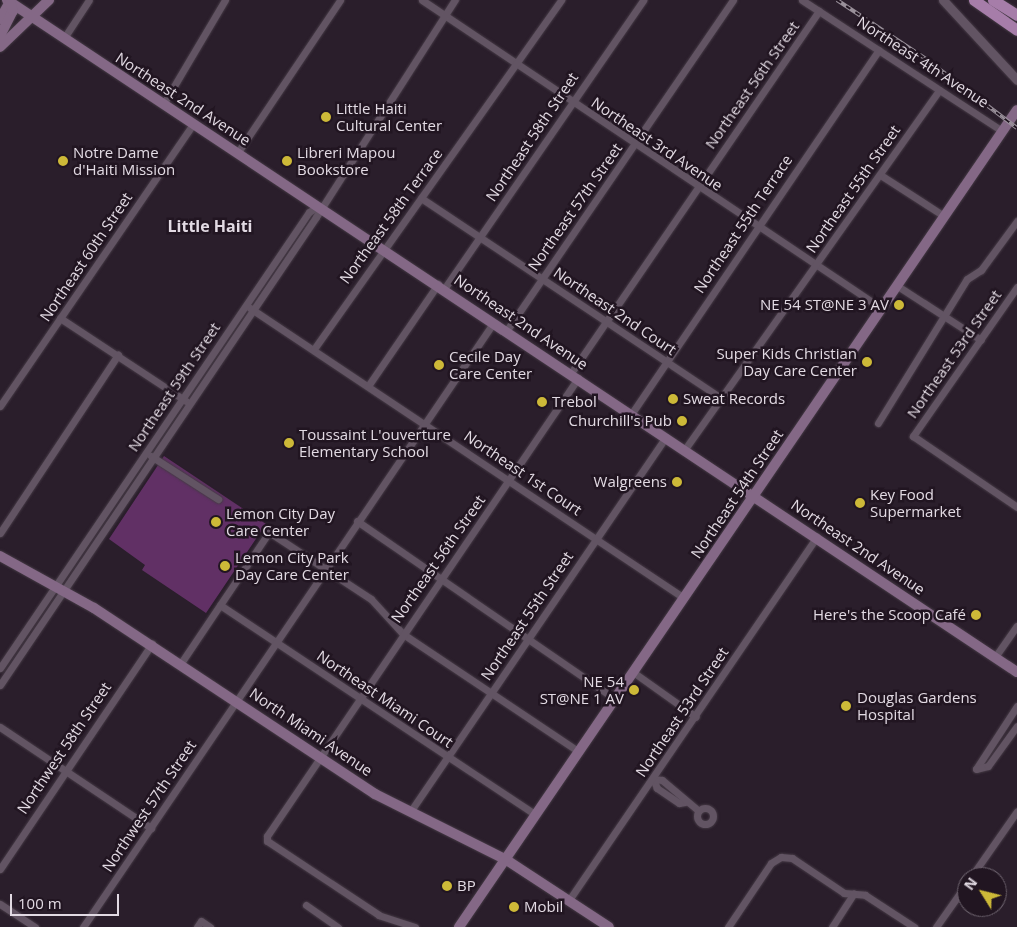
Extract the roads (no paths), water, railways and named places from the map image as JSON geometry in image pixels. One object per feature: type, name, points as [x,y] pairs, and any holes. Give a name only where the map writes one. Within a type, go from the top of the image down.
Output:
[{"type":"main road","points":[[0,47],[30,16],[49,0]]},
{"type":"main road","points":[[974,0],[1017,30]]},
{"type":"main road","points":[[993,0],[1017,15]]},
{"type":"main road","points":[[0,19],[10,1]]},
{"type":"main road","points":[[0,36],[13,11],[10,1]]},
{"type":"main road","name":"Northeast 2nd Avenue","points":[[10,1],[441,286],[1017,672]]},
{"type":"main road","name":"Northeast 54th Street","points":[[459,927],[896,285],[1016,113]]},
{"type":"main road","name":"North Miami Avenue","points":[[0,556],[152,644],[321,756],[410,812],[505,859],[569,900],[595,923],[609,927]]},
{"type":"street","points":[[64,38],[89,0]]},
{"type":"street","points":[[164,103],[225,0]]},
{"type":"street","points":[[238,152],[340,0]]},
{"type":"street","name":"Northeast 3rd Avenue","points":[[422,0],[504,51],[515,65],[634,146],[881,308]]},
{"type":"street","name":"Northeast 59th Street","points":[[59,589],[190,404],[456,0]]},
{"type":"street","name":"Northeast 58th Terrace","points":[[314,349],[561,0]]},
{"type":"street","name":"Northeast 58th Street","points":[[368,386],[479,237],[643,0]]},
{"type":"street","name":"Northeast 57th Street","points":[[507,330],[733,0]]},
{"type":"street","name":"Northeast 4th Avenue","points":[[802,0],[1002,132]]},
{"type":"street","points":[[943,0],[1017,80]]},
{"type":"street","name":"Northeast 56th Street","points":[[415,927],[379,915],[267,841],[321,756],[440,579],[510,480],[606,322],[820,11]]},
{"type":"street","name":"Northeast 55th Terrace","points":[[632,414],[757,227],[879,50]]},
{"type":"street","name":"Northeast 55th Street","points":[[684,449],[807,270],[816,266],[882,176],[939,90]]},
{"type":"street","name":"Northeast 60th Street","points":[[0,406],[194,123]]},
{"type":"street","points":[[882,176],[944,216]]},
{"type":"street","name":"Northeast 2nd Court","points":[[422,198],[719,397]]},
{"type":"street","name":"Northeast 59th Street","points":[[59,589],[182,398],[309,212],[319,206]]},
{"type":"street","points":[[878,423],[968,279],[981,270],[1017,221]]},
{"type":"street","points":[[896,285],[981,340]]},
{"type":"street","name":"Northeast 53rd Street","points":[[1017,287],[914,436],[1017,507]]},
{"type":"street","name":"Northeast 1st Court","points":[[246,305],[684,598]]},
{"type":"street","points":[[60,318],[190,404]]},
{"type":"street","points":[[237,700],[422,423],[494,322]]},
{"type":"street","points":[[0,533],[118,355]]},
{"type":"street","name":"Northeast 55th Street","points":[[410,812],[666,437]]},
{"type":"street","points":[[146,452],[218,499]]},
{"type":"street","points":[[357,521],[615,699]]},
{"type":"street","points":[[181,663],[269,532],[371,599],[403,634],[579,752]]},
{"type":"street","name":"Northeast 53rd Street","points":[[569,900],[696,717],[817,537]]},
{"type":"street","points":[[0,668],[59,589]]},
{"type":"street","points":[[0,685],[59,589]]},
{"type":"street","name":"Northeast Miami Court","points":[[220,605],[536,815]]},
{"type":"street","points":[[995,657],[1017,626]]},
{"type":"street","name":"Northwest 58th Street","points":[[0,869],[152,644]]},
{"type":"street","points":[[633,672],[696,717]]},
{"type":"street","name":"Northwest 57th Street","points":[[83,927],[237,700]]},
{"type":"street","points":[[1017,706],[989,746],[976,769],[988,766],[1017,726]]},
{"type":"street","points":[[0,727],[66,769],[151,828]]},
{"type":"street","points":[[989,746],[998,752]]},
{"type":"street","points":[[653,779],[657,788],[679,803],[685,802],[698,811]]},
{"type":"street","points":[[978,867],[1017,811]]},
{"type":"street","points":[[728,927],[771,863],[781,857],[792,858],[844,893],[865,894],[914,927]]},
{"type":"street","points":[[832,927],[854,893]]},
{"type":"street","points":[[936,927],[957,897]]},
{"type":"street","points":[[0,904],[35,927]]},
{"type":"street","points":[[306,905],[338,927]]},
{"type":"street","points":[[199,924],[210,927]]},
{"type":"railway","points":[[837,0],[926,59],[1017,128]]},
{"type":"place","name":"Little Haiti Cultural Center","points":[[326,117]]},
{"type":"place","name":"Notre Dame d'Haiti Mission","points":[[63,161]]},
{"type":"place","name":"Libreri Mapou Bookstore","points":[[287,161]]},
{"type":"place","name":"NE 54 ST@NE 3 AV","points":[[899,305]]},
{"type":"place","name":"Super Kids Christian Day Care Center","points":[[867,362]]},
{"type":"place","name":"Cecile Day Care Center","points":[[439,365]]},
{"type":"place","name":"Sweat Records","points":[[673,399]]},
{"type":"place","name":"Trebol","points":[[542,402]]},
{"type":"place","name":"Churchill's Pub","points":[[682,421]]},
{"type":"place","name":"Toussaint L'ouverture Elementary School","points":[[289,443]]},
{"type":"place","name":"Walgreens","points":[[677,482]]},
{"type":"place","name":"Key Food Supermarket","points":[[860,503]]},
{"type":"place","name":"Lemon City Day Care Center","points":[[216,522]]},
{"type":"place","name":"Lemon City Park Day Care Center","points":[[225,566]]},
{"type":"place","name":"Here's the Scoop Café","points":[[976,615]]},
{"type":"place","name":"NE 54 ST@NE 1 AV","points":[[634,690]]},
{"type":"place","name":"Douglas Gardens Hospital","points":[[846,706]]},
{"type":"place","name":"BP","points":[[447,886]]},
{"type":"place","name":"Mobil","points":[[514,907]]},
{"type":"district","name":"Little Haiti","points":[[210,226]]}]
